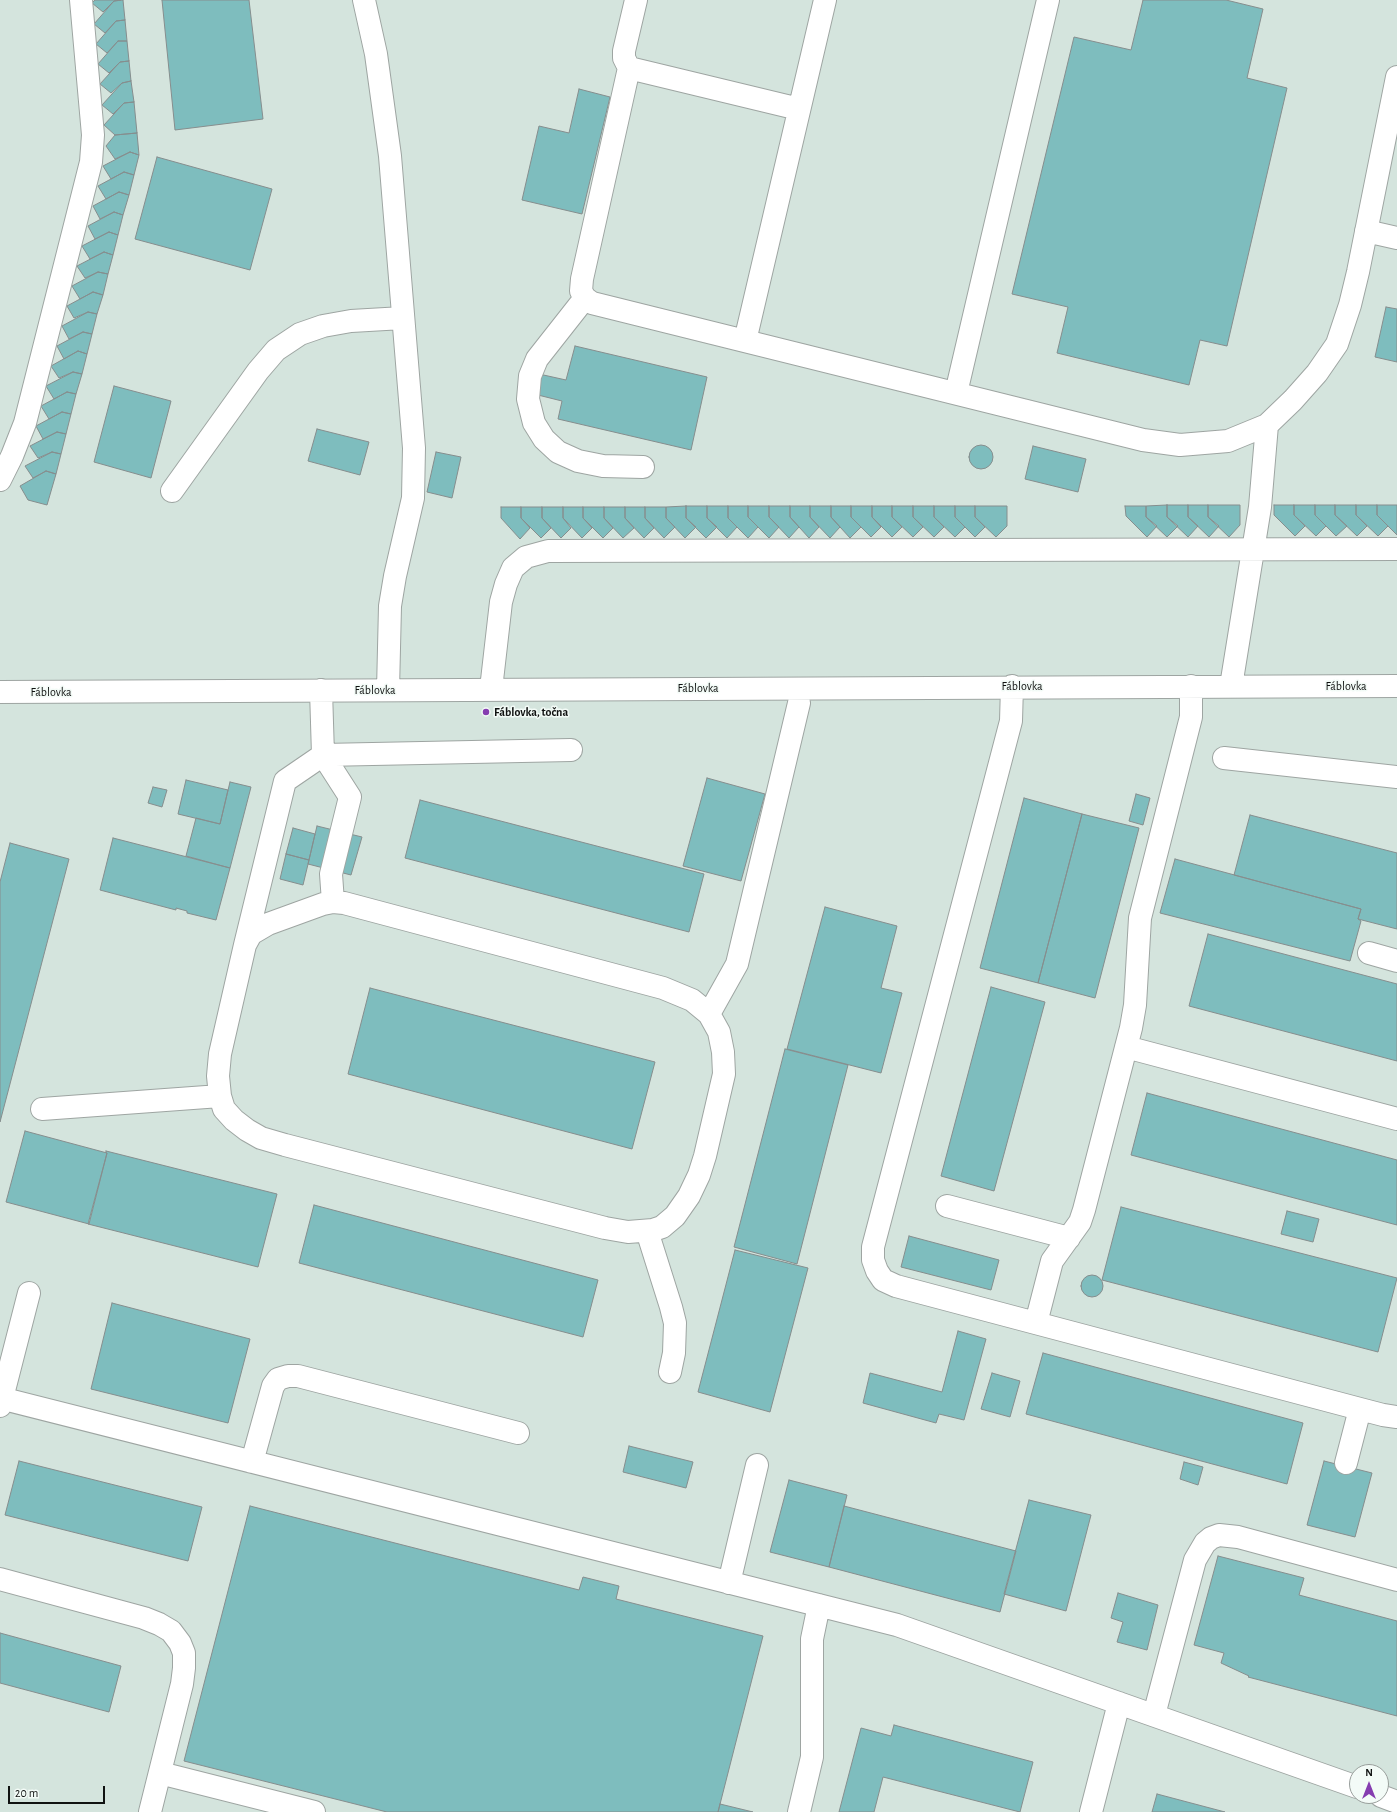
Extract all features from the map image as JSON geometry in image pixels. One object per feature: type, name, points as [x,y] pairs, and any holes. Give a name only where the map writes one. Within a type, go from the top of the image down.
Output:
[{"type":"street","points":[[0,480],[12,456],[25,423],[91,162],[93,135],[81,0]]},
{"type":"street","points":[[364,0],[376,54],[390,156],[414,448],[413,498],[395,576],[390,606],[388,690]]},
{"type":"street","points":[[636,0],[624,51],[624,58],[629,68],[582,279],[581,291],[585,298],[592,303],[1143,440],[1180,445],[1228,441],[1267,424],[1293,400],[1317,373],[1337,344],[1350,305],[1397,77]]},
{"type":"street","points":[[745,341],[825,0]]},
{"type":"street","points":[[956,393],[1048,0]]},
{"type":"street","points":[[629,68],[799,109]]},
{"type":"street","points":[[1366,231],[1397,238]]},
{"type":"street","points":[[585,298],[537,358],[530,376],[528,399],[534,423],[544,439],[558,452],[578,461],[603,466],[643,467]]},
{"type":"street","points":[[172,491],[258,371],[276,350],[300,334],[323,326],[351,321],[403,318]]},
{"type":"street","points":[[1230,686],[1260,507],[1267,424]]},
{"type":"street","points":[[491,689],[501,602],[506,584],[513,568],[526,557],[548,551],[1397,549]]},
{"type":"street","points":[[1012,686],[1011,721],[875,1239],[873,1260],[877,1271],[883,1280],[896,1286],[1360,1409],[1397,1417]]},
{"type":"street","name":"Fáblovka","points":[[0,692],[1012,686],[1397,686]]},
{"type":"street","points":[[1036,1323],[1052,1261],[1080,1222],[1084,1210],[1126,1047],[1135,1005],[1140,918],[1191,717],[1191,686]]},
{"type":"street","points":[[321,690],[323,755],[350,797],[331,874],[334,902]]},
{"type":"street","points":[[709,1014],[736,964],[799,703]]},
{"type":"street","points":[[245,945],[251,934],[261,927],[323,904],[334,902],[344,903],[672,991],[692,1000],[709,1014],[719,1032],[722,1042],[724,1064],[720,1096],[705,1156],[689,1196],[675,1216],[662,1227],[647,1231],[628,1232],[604,1228],[261,1138],[234,1120],[224,1108],[220,1096],[218,1076],[220,1054],[245,945],[285,781],[323,755],[571,750]]},
{"type":"street","points":[[1224,758],[1397,777]]},
{"type":"street","points":[[1369,953],[1397,961]]},
{"type":"street","points":[[1126,1047],[1397,1119]]},
{"type":"street","points":[[42,1109],[220,1096]]},
{"type":"street","points":[[947,1206],[1068,1238]]},
{"type":"street","points":[[647,1231],[675,1323],[674,1353],[670,1372]]},
{"type":"street","points":[[29,1292],[1,1401],[252,1462],[898,1625],[1349,1785]]},
{"type":"street","points":[[252,1462],[272,1386],[278,1379],[288,1376],[298,1376],[518,1433]]},
{"type":"street","points":[[1346,1463],[1360,1409]]},
{"type":"street","points":[[729,1583],[757,1465]]},
{"type":"street","points":[[1154,1715],[1195,1560],[1205,1543],[1211,1538],[1219,1535],[1238,1537],[1397,1580]]},
{"type":"street","points":[[0,1579],[144,1618],[171,1631],[180,1643],[184,1654],[182,1684],[150,1812]]},
{"type":"street","points":[[798,1812],[812,1757],[812,1646],[819,1605]]},
{"type":"street","points":[[1091,1812],[1119,1703]]},
{"type":"street","points":[[160,1773],[314,1812]]},
{"type":"shaded area","points":[[0,0],[1397,0],[1397,1812],[0,1812]]},
{"type":"building","points":[[95,0],[121,0],[114,1],[103,12],[92,3]]},
{"type":"building","points":[[123,0],[125,20],[116,21],[105,33],[94,24],[114,1]]},
{"type":"building","points":[[162,0],[249,0],[263,119],[175,130]]},
{"type":"building","points":[[1143,0],[1226,0],[1263,9],[1247,78],[1287,88],[1227,346],[1200,340],[1189,385],[1057,353],[1068,307],[1012,294],[1074,37],[1131,50]]},
{"type":"building","points":[[125,20],[127,41],[118,41],[107,53],[96,44],[116,21]]},
{"type":"building","points":[[118,41],[127,41],[129,61],[120,62],[109,73],[98,64]]},
{"type":"building","points":[[129,61],[131,81],[122,83],[111,93],[100,84],[120,62]]},
{"type":"building","points":[[131,81],[134,102],[124,103],[113,114],[102,105],[122,83]]},
{"type":"building","points":[[579,89],[610,97],[582,214],[522,200],[539,126],[569,133]]},
{"type":"building","points":[[134,102],[137,133],[115,135],[104,125],[124,103]]},
{"type":"building","points":[[137,133],[139,155],[130,152],[115,159],[106,146],[115,135]]},
{"type":"building","points":[[130,152],[139,155],[134,175],[124,172],[111,179],[103,166]]},
{"type":"building","points":[[157,157],[272,189],[250,270],[135,239]]},
{"type":"building","points":[[124,172],[134,175],[129,195],[119,192],[106,199],[98,186]]},
{"type":"building","points":[[119,192],[129,195],[123,215],[114,212],[100,219],[93,206]]},
{"type":"building","points":[[114,212],[123,215],[118,235],[109,232],[95,239],[88,226]]},
{"type":"building","points":[[109,232],[118,235],[113,255],[104,252],[90,259],[82,246]]},
{"type":"building","points":[[104,252],[113,255],[108,274],[98,272],[85,278],[77,266]]},
{"type":"building","points":[[98,272],[108,274],[103,295],[93,292],[80,299],[72,286]]},
{"type":"building","points":[[93,292],[103,295],[97,314],[88,312],[74,318],[67,306]]},
{"type":"building","points":[[1386,307],[1397,309],[1397,362],[1375,357]]},
{"type":"building","points":[[88,312],[97,314],[92,334],[83,332],[69,339],[62,326]]},
{"type":"building","points":[[83,332],[92,334],[87,354],[78,351],[64,359],[57,346]]},
{"type":"building","points":[[575,346],[707,377],[691,450],[558,419],[562,401],[534,394],[539,374],[566,380]]},
{"type":"building","points":[[78,351],[87,354],[82,374],[73,372],[59,378],[51,366]]},
{"type":"building","points":[[73,372],[82,374],[76,394],[67,392],[54,399],[46,386]]},
{"type":"building","points":[[114,386],[171,401],[151,478],[94,462]]},
{"type":"building","points":[[67,392],[76,394],[71,414],[62,412],[49,419],[41,406]]},
{"type":"building","points":[[62,412],[71,414],[66,434],[57,432],[43,439],[36,426]]},
{"type":"building","points":[[317,429],[369,442],[360,475],[308,461]]},
{"type":"building","points":[[57,432],[66,434],[61,454],[52,452],[38,458],[30,446]]},
{"type":"building","points":[[981,445],[990,448],[993,457],[990,466],[981,469],[972,466],[969,457],[972,448]]},
{"type":"building","points":[[1033,446],[1086,459],[1078,492],[1025,479]]},
{"type":"building","points":[[52,452],[61,454],[56,474],[46,471],[33,478],[25,466]]},
{"type":"building","points":[[436,452],[461,457],[452,498],[427,492]]},
{"type":"building","points":[[46,471],[56,474],[47,505],[28,500],[20,486]]},
{"type":"building","points":[[1167,505],[1188,505],[1188,517],[1198,526],[1188,537],[1167,517]]},
{"type":"building","points":[[1167,505],[1167,517],[1178,526],[1167,537],[1146,517],[1146,506]]},
{"type":"building","points":[[1188,505],[1208,505],[1208,517],[1219,526],[1209,537],[1188,517]]},
{"type":"building","points":[[1208,505],[1240,505],[1240,525],[1229,537],[1208,517]]},
{"type":"building","points":[[1274,505],[1294,505],[1294,515],[1305,526],[1295,536],[1274,515]]},
{"type":"building","points":[[1294,505],[1315,505],[1315,515],[1326,526],[1316,536],[1294,515]]},
{"type":"building","points":[[1315,505],[1335,505],[1335,515],[1347,526],[1336,536],[1315,515]]},
{"type":"building","points":[[1335,505],[1356,505],[1356,515],[1367,526],[1357,536],[1335,515]]},
{"type":"building","points":[[1356,505],[1377,505],[1377,515],[1388,526],[1378,536],[1356,515]]},
{"type":"building","points":[[1377,505],[1397,505],[1397,535],[1377,515]]},
{"type":"building","points":[[686,506],[686,518],[696,527],[685,538],[666,518],[666,507]]},
{"type":"building","points":[[686,506],[707,506],[707,518],[717,527],[706,538],[686,518]]},
{"type":"building","points":[[707,506],[728,506],[728,518],[737,527],[727,538],[707,518]]},
{"type":"building","points":[[728,506],[748,506],[748,517],[758,527],[748,538],[728,518]]},
{"type":"building","points":[[748,506],[769,506],[769,517],[779,527],[769,538],[748,517]]},
{"type":"building","points":[[769,506],[790,506],[790,517],[799,527],[789,538],[769,517]]},
{"type":"building","points":[[790,506],[810,506],[810,517],[819,527],[809,538],[790,517]]},
{"type":"building","points":[[810,506],[831,506],[831,517],[840,527],[830,538],[810,517]]},
{"type":"building","points":[[831,506],[851,506],[851,517],[861,527],[850,538],[831,517]]},
{"type":"building","points":[[851,506],[872,506],[872,517],[881,527],[871,537],[851,517]]},
{"type":"building","points":[[872,506],[892,506],[892,517],[902,527],[892,537],[872,517]]},
{"type":"building","points":[[892,506],[913,506],[913,517],[923,527],[913,537],[892,517]]},
{"type":"building","points":[[913,506],[934,506],[934,517],[944,527],[934,537],[913,517]]},
{"type":"building","points":[[934,506],[955,506],[955,517],[965,527],[955,537],[934,517]]},
{"type":"building","points":[[955,506],[975,506],[975,517],[985,527],[975,537],[955,517]]},
{"type":"building","points":[[975,506],[1007,506],[1007,526],[996,537],[975,517]]},
{"type":"building","points":[[1125,506],[1146,506],[1146,517],[1157,526],[1147,537],[1126,516]]},
{"type":"building","points":[[501,507],[521,507],[521,518],[530,528],[520,539],[501,518]]},
{"type":"building","points":[[521,507],[542,507],[542,518],[551,528],[541,538],[521,518]]},
{"type":"building","points":[[542,507],[563,507],[563,518],[571,528],[561,538],[542,518]]},
{"type":"building","points":[[563,507],[583,507],[583,518],[592,528],[582,538],[563,518]]},
{"type":"building","points":[[583,507],[604,507],[604,518],[613,528],[603,538],[583,518]]},
{"type":"building","points":[[604,507],[625,507],[625,518],[634,528],[623,538],[604,518]]},
{"type":"building","points":[[625,507],[645,507],[645,518],[654,528],[644,538],[625,518]]},
{"type":"building","points":[[645,507],[666,507],[666,518],[675,527],[664,538],[645,518]]},
{"type":"building","points":[[707,778],[765,794],[741,881],[683,866]]},
{"type":"building","points":[[186,780],[228,790],[220,824],[178,814]]},
{"type":"building","points":[[230,782],[251,787],[230,868],[186,856],[196,818],[220,824]]},
{"type":"building","points":[[153,787],[167,790],[162,807],[148,803]]},
{"type":"building","points":[[1136,794],[1150,798],[1143,825],[1129,821]]},
{"type":"building","points":[[1024,798],[1082,814],[1038,983],[980,968]]},
{"type":"building","points":[[420,800],[704,874],[689,932],[405,858]]},
{"type":"building","points":[[1082,814],[1139,828],[1095,998],[1038,983]]},
{"type":"building","points":[[1250,815],[1397,853],[1397,929],[1358,919],[1361,909],[1234,875]]},
{"type":"building","points":[[317,826],[362,837],[351,875],[308,864]]},
{"type":"building","points":[[293,828],[315,834],[309,860],[286,854]]},
{"type":"building","points":[[113,838],[230,868],[216,920],[187,913],[187,911],[176,908],[176,910],[100,890]]},
{"type":"building","points":[[10,843],[69,859],[0,1122],[0,882]]},
{"type":"building","points":[[286,854],[309,860],[303,885],[280,879]]},
{"type":"building","points":[[1175,859],[1361,909],[1358,919],[1361,921],[1350,961],[1160,913]]},
{"type":"building","points":[[825,907],[897,926],[881,988],[902,993],[881,1073],[787,1049]]},
{"type":"building","points":[[1208,934],[1397,984],[1397,1061],[1189,1006]]},
{"type":"building","points":[[991,987],[1045,1002],[994,1191],[941,1176]]},
{"type":"building","points":[[370,988],[655,1062],[632,1149],[348,1074]]},
{"type":"building","points":[[785,1049],[848,1065],[797,1264],[734,1247]]},
{"type":"building","points":[[1147,1093],[1397,1160],[1397,1225],[1131,1155]]},
{"type":"building","points":[[25,1131],[107,1153],[89,1224],[6,1202]]},
{"type":"building","points":[[106,1151],[277,1194],[258,1267],[88,1224],[107,1153]]},
{"type":"building","points":[[314,1205],[598,1280],[583,1337],[299,1263]]},
{"type":"building","points":[[1121,1207],[1397,1278],[1378,1352],[1102,1280]]},
{"type":"building","points":[[1287,1211],[1319,1219],[1313,1242],[1281,1234]]},
{"type":"building","points":[[909,1236],[999,1260],[991,1290],[901,1267]]},
{"type":"building","points":[[735,1250],[808,1268],[770,1412],[698,1392]]},
{"type":"building","points":[[1092,1275],[1100,1278],[1103,1286],[1100,1294],[1092,1297],[1084,1294],[1081,1286],[1084,1278]]},
{"type":"building","points":[[112,1303],[250,1339],[228,1423],[91,1389]]},
{"type":"building","points":[[958,1331],[986,1339],[964,1420],[939,1414],[936,1423],[863,1403],[870,1373],[942,1392]]},
{"type":"building","points":[[1043,1353],[1303,1423],[1287,1484],[1026,1414]]},
{"type":"building","points":[[992,1373],[1020,1381],[1010,1417],[981,1409]]},
{"type":"building","points":[[629,1446],[693,1462],[686,1488],[623,1472]]},
{"type":"building","points":[[19,1461],[202,1507],[188,1561],[5,1515]]},
{"type":"building","points":[[1324,1461],[1372,1473],[1355,1537],[1307,1525]]},
{"type":"building","points":[[1184,1462],[1203,1467],[1198,1485],[1180,1479]]},
{"type":"building","points":[[789,1480],[847,1495],[829,1567],[770,1552]]},
{"type":"building","points":[[1029,1500],[1091,1515],[1066,1611],[1004,1594]]},
{"type":"building","points":[[250,1506],[579,1590],[583,1577],[619,1586],[616,1599],[763,1636],[718,1812],[387,1812],[184,1761]]},
{"type":"building","points":[[844,1506],[1016,1551],[1000,1612],[829,1567]]},
{"type":"building","points":[[1218,1556],[1304,1578],[1299,1595],[1397,1621],[1397,1716],[1248,1677],[1249,1676],[1221,1663],[1224,1653],[1194,1645]]},
{"type":"building","points":[[1118,1593],[1158,1605],[1147,1650],[1117,1642],[1123,1622],[1111,1618]]},
{"type":"building","points":[[0,1633],[121,1666],[109,1712],[0,1683]]},
{"type":"building","points":[[894,1725],[1033,1762],[1020,1812],[883,1777],[874,1812],[839,1812],[861,1728],[891,1736]]},
{"type":"building","points":[[1157,1794],[1225,1812],[1152,1812]]},
{"type":"building","points":[[720,1804],[753,1812],[718,1812]]},
{"type":"place","name":"Fáblovka, točna","points":[[486,712]]}]
